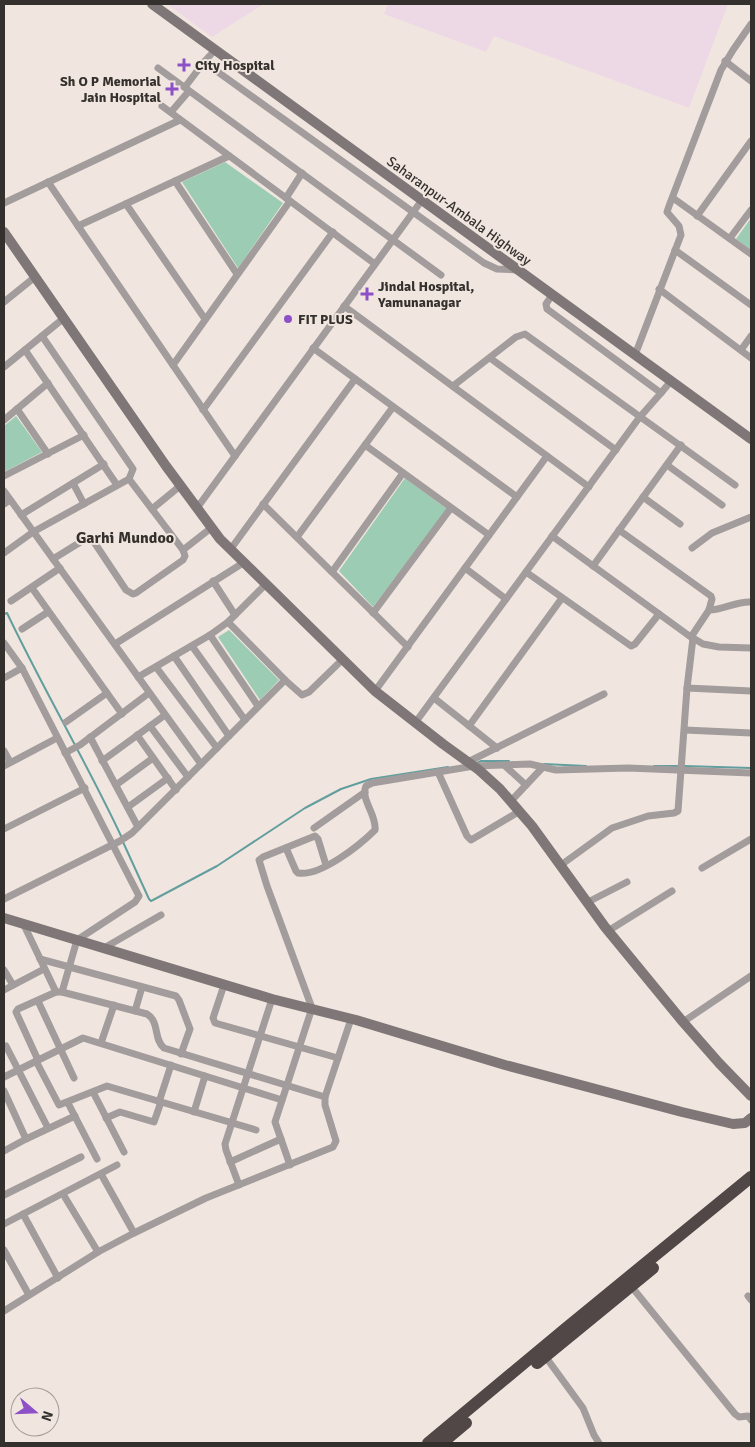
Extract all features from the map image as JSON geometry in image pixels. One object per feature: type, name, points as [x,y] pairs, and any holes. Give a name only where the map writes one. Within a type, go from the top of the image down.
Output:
[{"type":"highway","points":[[428,1443],[564,1329],[751,1177]]},
{"type":"highway","points":[[442,1443],[751,1187]]},
{"type":"street","name":"Saharanpur-Ambala Highway","points":[[152,4],[751,439]]},
{"type":"street","points":[[635,355],[681,232],[679,226],[667,212],[726,61],[751,24]]},
{"type":"street","points":[[171,112],[204,62],[215,50]]},
{"type":"street","points":[[726,61],[751,81]]},
{"type":"street","points":[[204,62],[490,267],[518,270]]},
{"type":"street","points":[[158,68],[441,275]]},
{"type":"street","points":[[162,106],[375,264]]},
{"type":"street","points":[[4,203],[180,120]]},
{"type":"street","points":[[698,216],[751,142]]},
{"type":"street","points":[[78,226],[229,156]]},
{"type":"street","points":[[172,365],[206,319],[288,199],[302,173]]},
{"type":"street","points":[[175,181],[237,274]]},
{"type":"street","points":[[48,182],[235,456]]},
{"type":"street","points":[[673,198],[751,254]]},
{"type":"street","points":[[197,508],[422,200]]},
{"type":"street","points":[[126,204],[206,319]]},
{"type":"street","points":[[730,238],[751,210]]},
{"type":"street","points":[[203,410],[333,232]]},
{"type":"street","points":[[5,236],[180,486],[230,550],[375,691],[491,780],[520,811],[608,931],[683,1022],[751,1096]]},
{"type":"street","points":[[675,250],[751,305]]},
{"type":"street","points":[[4,302],[35,277]]},
{"type":"street","points":[[659,290],[751,358]]},
{"type":"street","points":[[552,295],[546,304],[546,309],[661,393]]},
{"type":"street","points":[[344,306],[588,487]]},
{"type":"street","points":[[4,367],[64,318]]},
{"type":"street","points":[[452,386],[516,337],[525,334],[639,418],[681,445],[735,486]]},
{"type":"street","points":[[4,553],[33,532],[129,479],[133,467],[42,336]]},
{"type":"street","points":[[741,350],[751,336]]},
{"type":"street","points":[[313,348],[517,498]]},
{"type":"street","points":[[25,350],[117,485]]},
{"type":"street","points":[[490,358],[616,450]]},
{"type":"street","points":[[230,550],[355,379]]},
{"type":"street","points":[[415,723],[639,418],[671,381]]},
{"type":"street","points":[[4,420],[48,384]]},
{"type":"street","points":[[297,537],[393,407]]},
{"type":"street","points":[[17,409],[48,454]]},
{"type":"street","points":[[4,476],[84,436]]},
{"type":"street","points":[[365,445],[489,536]]},
{"type":"street","points":[[593,566],[681,445]]},
{"type":"street","points":[[375,691],[547,456]]},
{"type":"street","points":[[21,515],[104,464]]},
{"type":"street","points":[[667,465],[722,505]]},
{"type":"street","points":[[332,572],[403,473]]},
{"type":"street","points":[[53,559],[88,538],[94,542],[126,590],[133,594],[136,594],[183,560],[185,556],[183,550],[129,479]]},
{"type":"street","points":[[73,483],[84,504]]},
{"type":"street","points":[[152,509],[180,486]]},
{"type":"street","points":[[4,491],[7,502],[21,515],[201,764]]},
{"type":"street","points":[[643,497],[680,524]]},
{"type":"street","points":[[263,504],[408,647]]},
{"type":"street","points":[[373,613],[451,508]]},
{"type":"street","points":[[692,548],[712,533],[751,517]]},
{"type":"street","points":[[183,550],[211,528]]},
{"type":"street","points":[[561,866],[612,828],[648,816],[678,811],[692,638],[709,610],[712,603],[711,596],[619,530]]},
{"type":"street","points":[[552,536],[702,644],[719,647],[751,648]]},
{"type":"street","points":[[115,644],[243,563]]},
{"type":"street","points":[[11,601],[60,568]]},
{"type":"street","points":[[465,568],[506,599]]},
{"type":"street","points":[[526,572],[631,646],[635,644],[659,614]]},
{"type":"street","points":[[214,581],[235,615]]},
{"type":"street","points":[[138,677],[210,635],[228,622],[265,585]]},
{"type":"street","points":[[32,588],[122,714]]},
{"type":"street","points":[[469,726],[562,598]]},
{"type":"street","points":[[709,610],[721,609],[737,603],[751,602]]},
{"type":"street","points":[[22,629],[48,612]]},
{"type":"street","points":[[228,622],[302,696],[306,695],[342,660]]},
{"type":"street","points":[[210,635],[258,706]]},
{"type":"street","points":[[4,643],[22,668],[65,753],[119,841],[138,893],[138,899],[77,940],[69,968],[59,992]]},
{"type":"street","points":[[192,646],[245,720]]},
{"type":"street","points":[[174,656],[229,736]]},
{"type":"street","points":[[156,667],[217,748]]},
{"type":"street","points":[[4,678],[22,668]]},
{"type":"street","points":[[4,899],[119,841],[138,827],[284,680]]},
{"type":"street","points":[[687,688],[751,691]]},
{"type":"street","points":[[66,722],[107,693]]},
{"type":"street","points":[[65,753],[90,737],[149,693]]},
{"type":"street","points":[[471,764],[497,748],[604,694]]},
{"type":"street","points":[[434,698],[497,748]]},
{"type":"street","points":[[102,761],[165,715]]},
{"type":"street","points":[[150,726],[188,777]]},
{"type":"street","points":[[685,730],[751,733]]},
{"type":"street","points":[[137,735],[176,790]]},
{"type":"street","points":[[90,737],[138,827]]},
{"type":"street","points":[[4,751],[7,764],[57,738]]},
{"type":"street","points":[[116,785],[153,758]]},
{"type":"street","points":[[286,848],[298,873],[306,873],[326,865],[353,849],[375,830],[375,824],[364,792],[364,788],[368,784],[438,772],[471,764],[530,764],[556,770],[682,766],[751,773]]},
{"type":"street","points":[[504,765],[526,785]]},
{"type":"street","points":[[511,801],[543,766]]},
{"type":"street","points":[[438,772],[467,836],[471,840],[474,840],[520,811]]},
{"type":"street","points":[[128,807],[168,778]]},
{"type":"street","points":[[4,829],[85,788]]},
{"type":"street","points":[[314,828],[364,792]]},
{"type":"street","points":[[290,1165],[275,1122],[312,1008],[259,863],[263,857],[312,837],[317,837],[326,865]]},
{"type":"street","points":[[702,868],[751,839]]},
{"type":"street","points":[[588,902],[627,882]]},
{"type":"street","points":[[608,931],[672,891]]},
{"type":"street","points":[[103,949],[161,915]]},
{"type":"street","points":[[4,918],[224,985],[351,1019],[505,1065],[734,1124],[745,1123],[751,1118]]},
{"type":"street","points":[[23,923],[44,969],[59,992]]},
{"type":"street","points":[[40,959],[170,994],[179,1000],[190,1029],[180,1054]]},
{"type":"street","points":[[4,990],[44,969]]},
{"type":"street","points":[[4,970],[13,986]]},
{"type":"street","points":[[683,1022],[751,976]]},
{"type":"street","points":[[224,985],[213,1021],[338,1058]]},
{"type":"street","points":[[135,1011],[142,987]]},
{"type":"street","points":[[256,1130],[114,1087],[103,1086],[61,1106],[58,1104],[16,1012],[59,992],[114,1005],[152,1017],[161,1046],[180,1054],[325,1097]]},
{"type":"street","points":[[239,1185],[225,1144],[272,999]]},
{"type":"street","points":[[38,1001],[74,1078]]},
{"type":"street","points":[[101,1043],[114,1005]]},
{"type":"street","points":[[5,1308],[58,1278],[98,1252],[134,1233],[206,1198],[333,1147],[336,1141],[325,1105],[325,1097],[351,1019]]},
{"type":"street","points":[[4,1077],[83,1038],[282,1100]]},
{"type":"street","points":[[6,1046],[48,1128]]},
{"type":"street","points":[[106,1118],[120,1112],[154,1122],[171,1065]]},
{"type":"street","points":[[194,1112],[205,1076]]},
{"type":"street","points":[[4,1092],[26,1139]]},
{"type":"street","points":[[92,1092],[124,1152]]},
{"type":"street","points":[[68,1103],[97,1159]]},
{"type":"street","points":[[4,1150],[75,1116]]},
{"type":"street","points":[[230,1162],[280,1139]]},
{"type":"street","points":[[4,1195],[81,1157]]},
{"type":"street","points":[[4,1224],[117,1165]]},
{"type":"street","points":[[101,1174],[134,1233]]},
{"type":"street","points":[[63,1194],[98,1252]]},
{"type":"street","points":[[23,1214],[58,1278]]},
{"type":"street","points":[[4,1250],[29,1295]]},
{"type":"street","points":[[631,1286],[735,1414],[739,1417],[748,1416],[751,1420]]},
{"type":"street","points":[[545,1356],[583,1408],[594,1436],[599,1443]]},
{"type":"shaded area","points":[[167,4],[264,4],[212,37]]},
{"type":"shaded area","points":[[388,4],[728,4],[689,108],[494,36],[486,52],[384,14]]},
{"type":"green space","points":[[225,162],[283,203],[238,268],[182,182]]},
{"type":"green space","points":[[751,218],[751,250],[736,239]]},
{"type":"green space","points":[[16,416],[42,452],[4,472],[4,426]]},
{"type":"green space","points":[[405,478],[447,509],[373,607],[339,571]]},
{"type":"green space","points":[[229,630],[279,680],[260,700],[218,637]]},
{"type":"waterway","points":[[4,614],[7,613],[122,838]]},
{"type":"waterway","points":[[477,763],[481,761],[509,761]]},
{"type":"waterway","points":[[544,764],[586,766]]},
{"type":"waterway","points":[[654,766],[679,766]]},
{"type":"waterway","points":[[684,766],[751,768]]},
{"type":"waterway","points":[[123,842],[151,901],[217,866],[305,808],[341,789],[371,779],[448,767]]},
{"type":"place","name":"City Hospital","points":[[184,65]]},
{"type":"place","name":"Sh O P Memorial Jain Hospital","points":[[172,89]]},
{"type":"place","name":"Jindal Hospital, Yamunanagar","points":[[367,294]]},
{"type":"place","name":"FIT PLUS","points":[[288,319]]},
{"type":"district","name":"Garhi Mundoo","points":[[125,538]]}]
